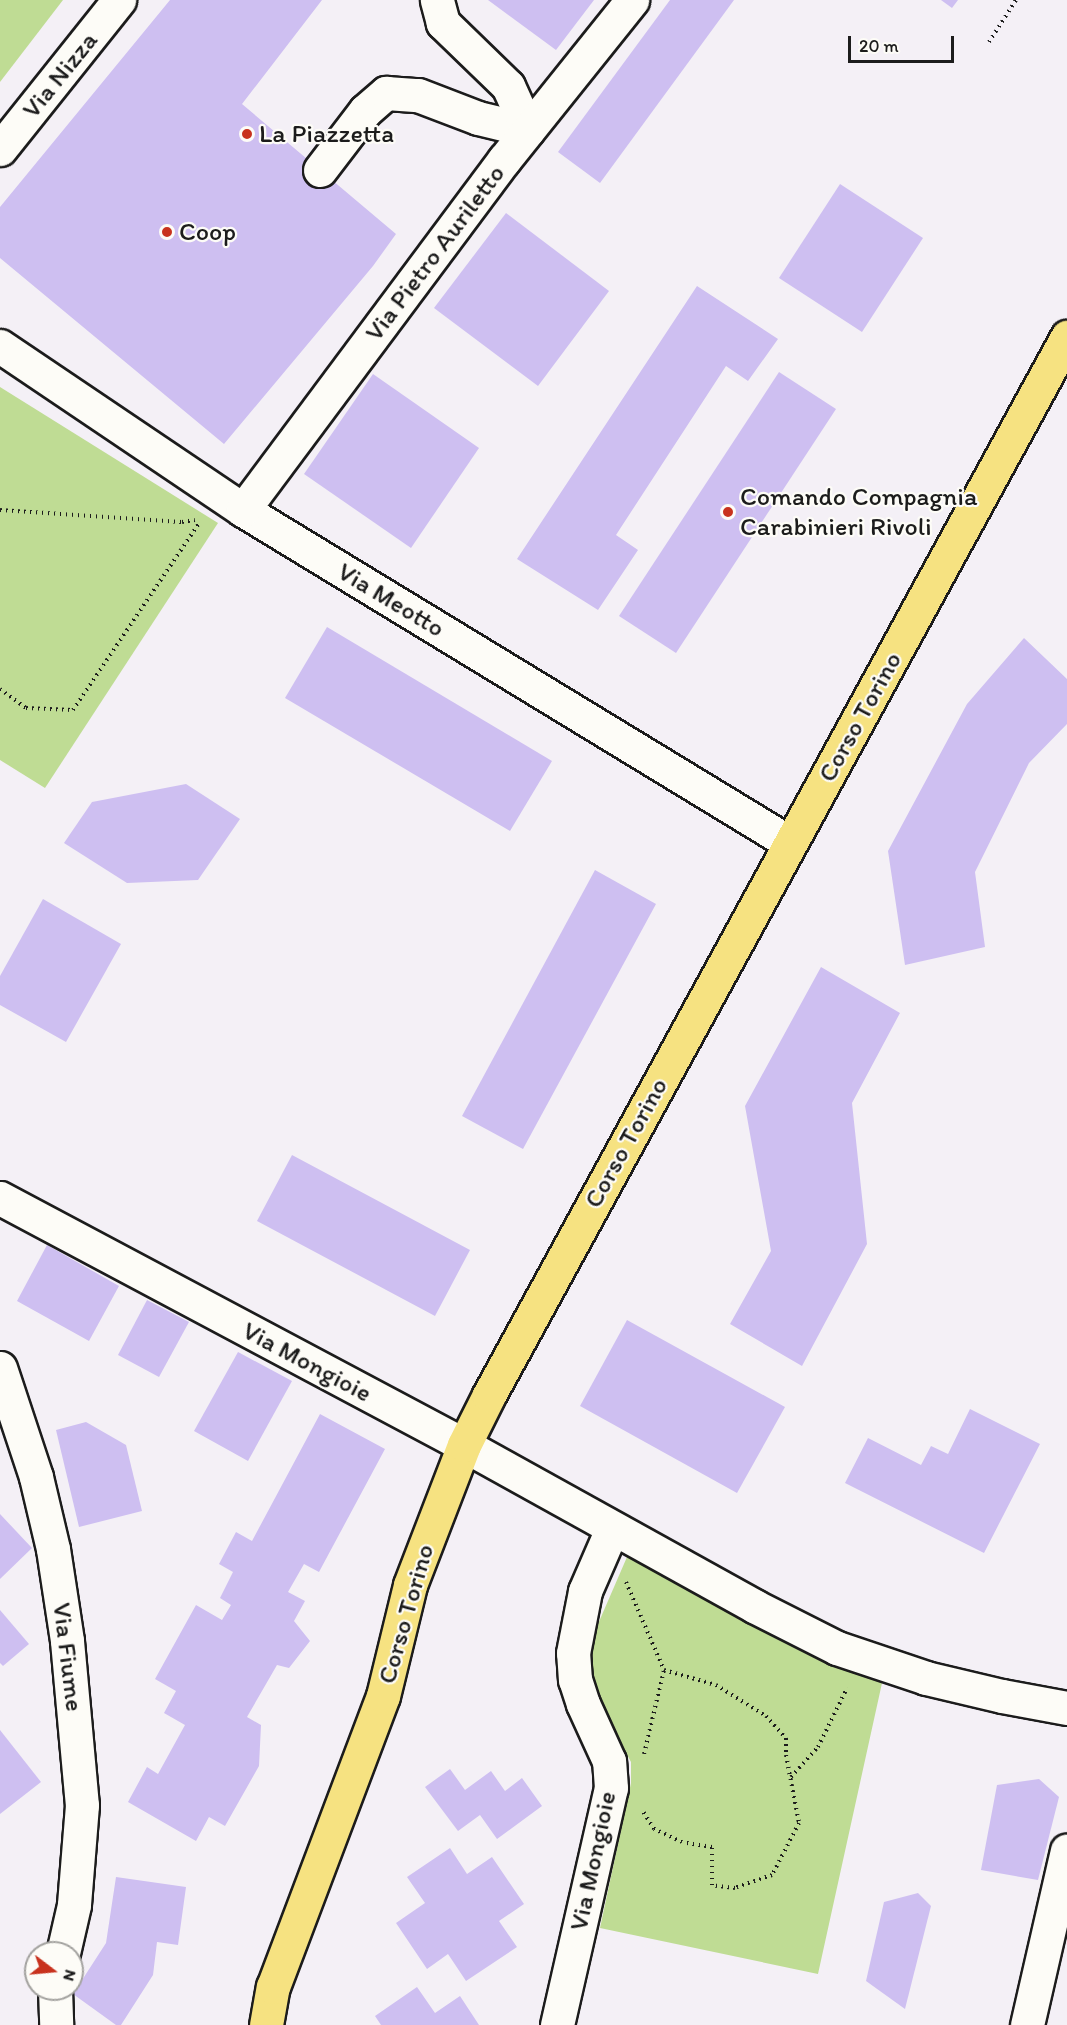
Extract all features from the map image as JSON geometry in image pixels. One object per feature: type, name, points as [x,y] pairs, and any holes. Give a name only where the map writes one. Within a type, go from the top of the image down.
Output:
[{"type":"main road","name":"Corso Torino","points":[[266,2025],[273,1987],[383,1696],[410,1585],[464,1445],[1067,337]]},
{"type":"main road","name":"Corso Torino","points":[[249,2025],[273,1987]]},
{"type":"street","name":"Via Nizza","points":[[0,149],[119,0]]},
{"type":"street","points":[[437,0],[443,23],[508,86],[528,130]]},
{"type":"street","name":"Via Pietro Auriletto","points":[[243,510],[528,130],[633,0]]},
{"type":"street","points":[[320,170],[365,111],[386,93],[418,94],[477,118],[528,130]]},
{"type":"street","name":"Via Meotto","points":[[0,346],[243,510],[790,843]]},
{"type":"street","name":"Via Mongioie","points":[[0,1197],[464,1445],[609,1533],[837,1648],[937,1681],[1067,1708]]},
{"type":"street","name":"Via Fiume","points":[[0,1368],[36,1477],[53,1549],[68,1641],[82,1805],[74,1905],[66,1941]]},
{"type":"street","name":"Via Mongioie","points":[[558,2025],[611,1788],[609,1761],[583,1704],[575,1680],[573,1653],[585,1591],[609,1533]]},
{"type":"street","points":[[1027,2025],[1067,1851]]},
{"type":"street","points":[[55,2001],[56,2025]]},
{"type":"path","points":[[989,42],[1016,0]]},
{"type":"path","points":[[0,510],[182,522],[202,519],[73,710],[26,708],[0,689]]},
{"type":"path","points":[[609,1533],[663,1670],[643,1760]]},
{"type":"path","points":[[790,1778],[818,1747],[863,1657]]},
{"type":"path","points":[[639,1806],[654,1829],[682,1842],[712,1847],[711,1885],[735,1888],[772,1875],[799,1823],[790,1778],[786,1738],[766,1716],[716,1685],[663,1670]]},
{"type":"green space","points":[[0,0],[63,0],[0,82]]},
{"type":"green space","points":[[0,387],[218,523],[45,788],[0,760]]},
{"type":"green space","points":[[627,1557],[832,1664],[882,1683],[818,1974],[600,1928],[631,1783],[631,1762],[601,1706],[592,1680],[591,1650],[598,1624]]},
{"type":"building","name":"Coop","points":[[170,0],[322,0],[242,104],[396,234],[373,266],[224,444],[0,258],[0,207]]},
{"type":"building","points":[[488,0],[594,0],[556,50]]},
{"type":"building","points":[[670,0],[734,0],[600,183],[558,152]]},
{"type":"building","points":[[941,0],[958,0],[952,8]]},
{"type":"building","points":[[840,184],[923,238],[862,332],[779,278]]},
{"type":"building","points":[[506,213],[609,291],[538,386],[434,308]]},
{"type":"building","points":[[697,286],[778,339],[748,381],[726,366],[616,535],[638,550],[598,610],[517,559]]},
{"type":"building","name":"Comando Compagnia Carabinieri Rivoli","points":[[779,372],[836,409],[676,653],[619,616]]},
{"type":"building","points":[[373,374],[479,448],[411,548],[304,474]]},
{"type":"building","points":[[327,627],[552,761],[510,831],[285,698]]},
{"type":"building","points":[[1024,638],[1067,679],[1067,724],[1029,763],[975,872],[985,947],[905,965],[888,851],[967,704]]},
{"type":"building","points":[[186,784],[240,819],[198,880],[127,883],[64,843],[92,802]]},
{"type":"building","points":[[595,870],[656,904],[523,1149],[462,1116]]},
{"type":"building","points":[[43,899],[121,944],[66,1042],[0,1005],[0,976]]},
{"type":"building","points":[[821,967],[900,1013],[852,1103],[867,1244],[802,1366],[730,1324],[771,1251],[745,1106]]},
{"type":"building","points":[[292,1155],[470,1250],[435,1316],[257,1221]]},
{"type":"building","points":[[47,1245],[119,1286],[89,1341],[17,1301]]},
{"type":"building","points":[[147,1300],[189,1322],[159,1377],[118,1355]]},
{"type":"building","points":[[627,1320],[785,1407],[737,1493],[580,1406]]},
{"type":"building","points":[[238,1352],[292,1381],[248,1461],[194,1431]]},
{"type":"building","points":[[970,1409],[1040,1444],[984,1553],[845,1483],[868,1438],[921,1465],[931,1446],[948,1454]]},
{"type":"building","points":[[320,1414],[385,1449],[319,1572],[304,1564],[288,1592],[305,1601],[294,1621],[310,1641],[289,1668],[277,1665],[247,1717],[261,1725],[259,1766],[225,1826],[209,1817],[196,1841],[128,1802],[147,1767],[158,1774],[185,1725],[164,1713],[176,1691],[155,1679],[196,1605],[222,1620],[231,1605],[220,1598],[233,1572],[219,1564],[236,1532],[252,1541]]},
{"type":"building","points":[[86,1422],[126,1445],[142,1511],[79,1527],[56,1430]]},
{"type":"building","points":[[0,1514],[32,1548],[0,1579]]},
{"type":"building","points":[[0,1610],[29,1644],[3,1666],[0,1663]]},
{"type":"building","points":[[0,1730],[41,1782],[0,1814]]},
{"type":"building","points":[[450,1769],[465,1790],[491,1771],[505,1791],[522,1778],[542,1806],[497,1839],[480,1815],[458,1831],[425,1787]]},
{"type":"building","points":[[1039,1779],[1059,1797],[1038,1880],[981,1870],[997,1785]]},
{"type":"building","points":[[450,1848],[467,1874],[492,1857],[524,1904],[499,1921],[517,1947],[466,1981],[448,1954],[427,1969],[396,1923],[425,1903],[407,1877]]},
{"type":"building","points":[[116,1877],[186,1887],[178,1945],[157,1942],[153,1975],[121,2025],[116,2025],[83,2001],[84,1977],[106,1943]]},
{"type":"building","points":[[918,1893],[931,1906],[905,2009],[866,1981],[884,1902]]},
{"type":"building","points":[[417,1987],[435,2013],[460,1996],[479,2025],[381,2025],[375,2016]]},
{"type":"place","name":"La Piazzetta","points":[[247,134]]},
{"type":"place","name":"Coop","points":[[167,232]]},
{"type":"place","name":"Comando Compagnia Carabinieri Rivoli","points":[[728,512]]}]
